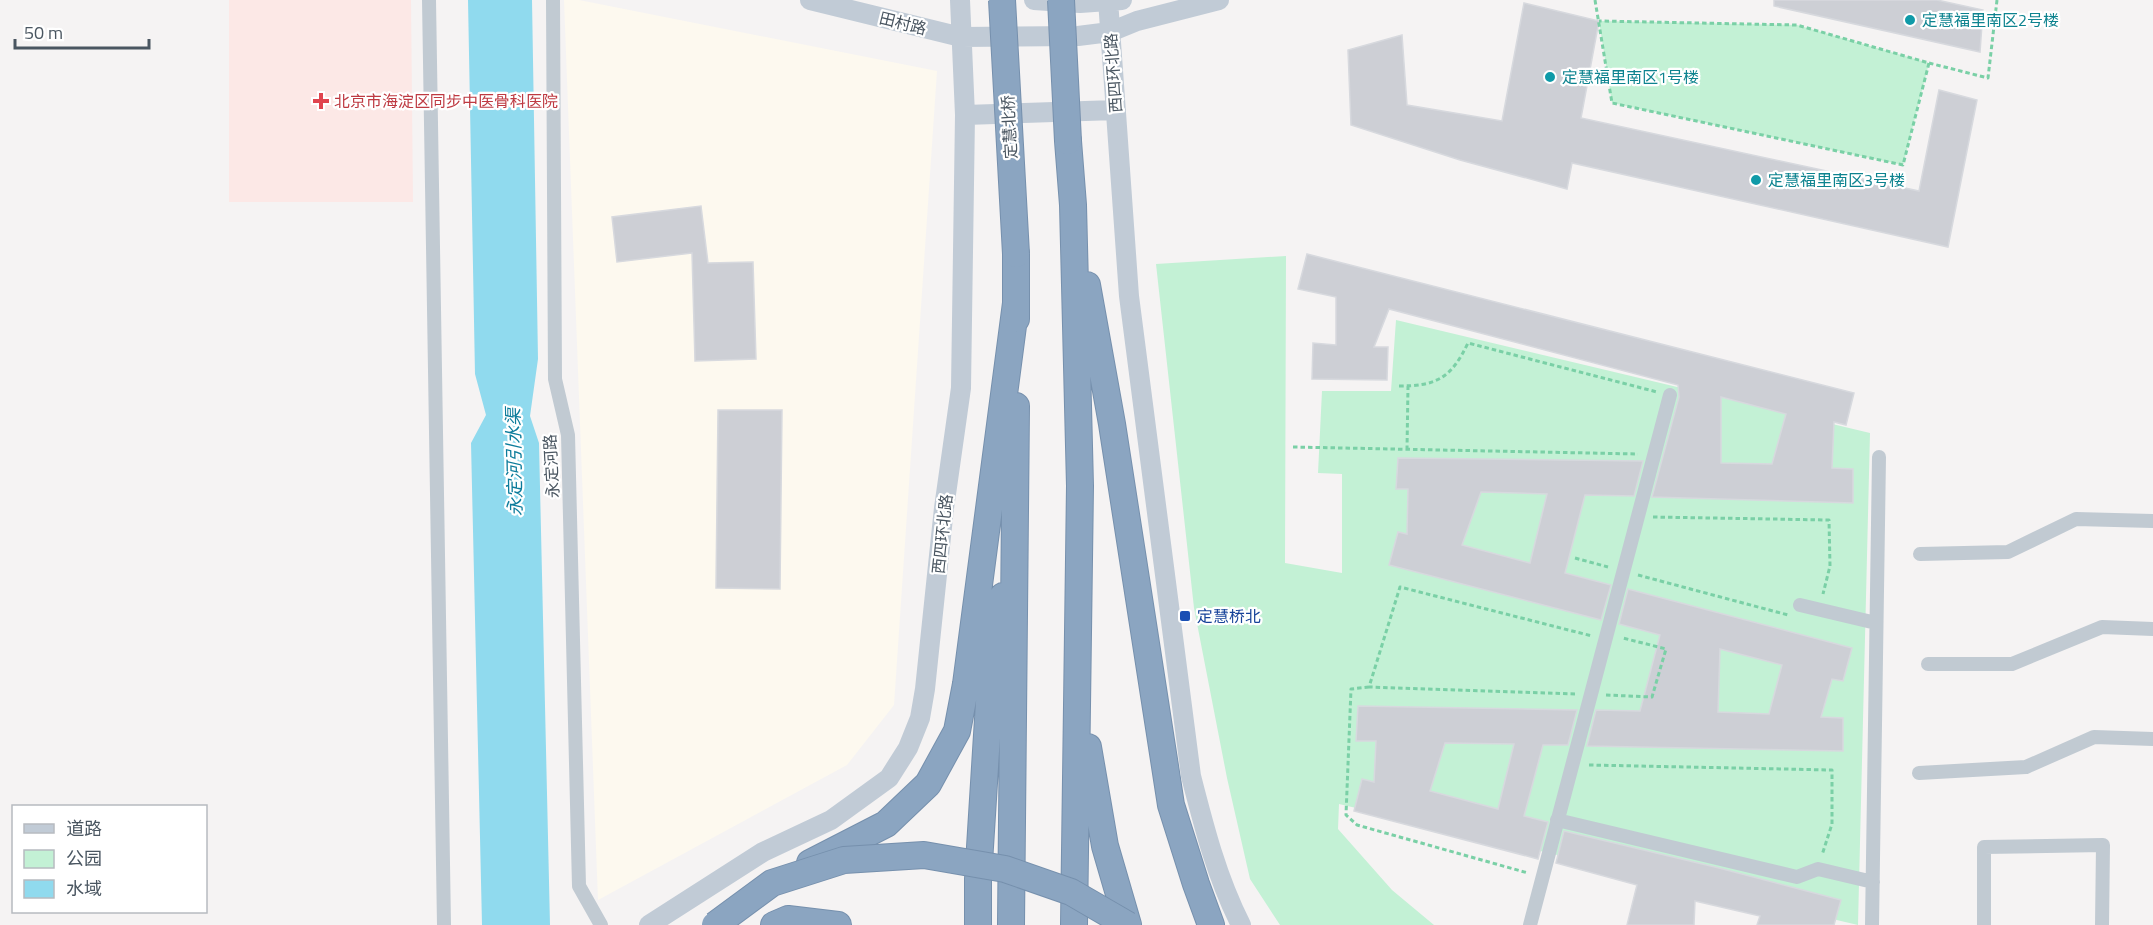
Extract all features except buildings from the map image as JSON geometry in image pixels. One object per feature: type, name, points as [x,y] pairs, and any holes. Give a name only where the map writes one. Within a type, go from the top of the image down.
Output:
[{"type":"highway","name":"定慧北桥","points":[[1002,0],[1016,254],[1016,303]]},
{"type":"highway","points":[[1061,0],[1073,205],[1080,486],[1074,925]]},
{"type":"highway","points":[[1073,205],[1112,424],[1171,805],[1211,925]]},
{"type":"highway","points":[[1011,925],[1016,303]]},
{"type":"highway","points":[[715,925],[772,883],[886,824],[928,784],[957,731],[966,684],[1016,303]]},
{"type":"highway","points":[[978,925],[978,879],[992,655],[1016,524]]},
{"type":"highway","points":[[1077,688],[1105,846],[1128,925]]},
{"type":"highway","points":[[772,883],[844,860],[924,855],[1016,872],[1071,892],[1128,925]]},
{"type":"highway","points":[[774,925],[788,920],[838,925]]},
{"type":"main road","name":"田村路","points":[[810,0],[962,37],[1078,36],[1110,32],[1137,21],[1218,0]]},
{"type":"main road","name":"西四环北路","points":[[649,925],[763,852],[831,820],[889,778],[908,748],[920,718],[944,508],[961,387],[965,116],[960,0]]},
{"type":"main road","points":[[1034,0],[1080,3],[1113,1]]},
{"type":"main road","name":"西四环北路","points":[[1113,1],[1110,32],[1129,296],[1191,776],[1225,894],[1241,925]]},
{"type":"main road","points":[[965,116],[1116,110]]},
{"type":"street","points":[[429,0],[444,925]]},
{"type":"street","name":"永定河路","points":[[553,0],[555,379],[568,435],[579,886],[601,925]]},
{"type":"street","points":[[1530,925],[1670,396]]},
{"type":"street","points":[[1872,925],[1879,457]]},
{"type":"street","points":[[1920,554],[2008,552],[2076,519],[2153,520]]},
{"type":"street","points":[[1797,610],[1819,609],[1876,624]]},
{"type":"street","points":[[1928,664],[2012,664],[2102,627],[2153,629]]},
{"type":"street","points":[[1919,773],[2026,767],[2094,737],[2153,739]]},
{"type":"street","points":[[1557,820],[1797,877],[1818,869],[1873,882]]},
{"type":"street","points":[[1984,925],[1984,847],[2103,845],[2102,925]]},
{"type":"path","points":[[1594,0],[1612,103],[1903,165],[1929,63]]},
{"type":"path","points":[[1599,21],[1797,25],[1988,78],[1997,0]]},
{"type":"path","points":[[1399,386],[1423,385],[1438,380],[1458,363],[1468,343],[1670,396]]},
{"type":"path","points":[[1407,450],[1408,386]]},
{"type":"path","points":[[1293,447],[1654,454]]},
{"type":"path","points":[[1638,517],[1829,520],[1830,566],[1819,609]]},
{"type":"path","points":[[1575,558],[1797,610]]},
{"type":"path","points":[[1370,687],[1400,586],[1666,649],[1652,696],[1352,688],[1346,815],[1357,825],[1542,877]]},
{"type":"path","points":[[1572,765],[1832,770],[1832,824],[1818,869]]},
{"type":"shaded area","name":"北京市海淀区同步中医骨科医院","points":[[229,0],[411,0],[413,202],[229,202]]},
{"type":"shaded area","points":[[564,0],[579,0],[937,71],[894,705],[847,765],[598,900]]},
{"type":"green space","points":[[1599,21],[1797,25],[1929,63],[1903,165],[1612,103]]},
{"type":"green space","points":[[1286,256],[1285,563],[1342,573],[1342,474],[1318,473],[1322,391],[1391,391],[1396,320],[1870,433],[1858,925],[1339,804],[1338,829],[1392,890],[1434,925],[1280,925],[1250,879],[1227,778],[1194,608],[1156,264]]},
{"type":"water","name":"永定河引水渠","points":[[468,0],[532,0],[538,359],[530,416],[539,443],[550,925],[482,925],[471,443],[486,415],[475,374]]},
{"type":"place","name":"定慧福里南区2号楼","points":[[1910,20]]},
{"type":"place","name":"定慧福里南区1号楼","points":[[1550,77]]},
{"type":"place","name":"北京市海淀区同步中医骨科医院","points":[[321,101]]},
{"type":"place","name":"定慧福里南区3号楼","points":[[1756,180]]},
{"type":"place","name":"定慧桥北","points":[[1185,616]]}]
